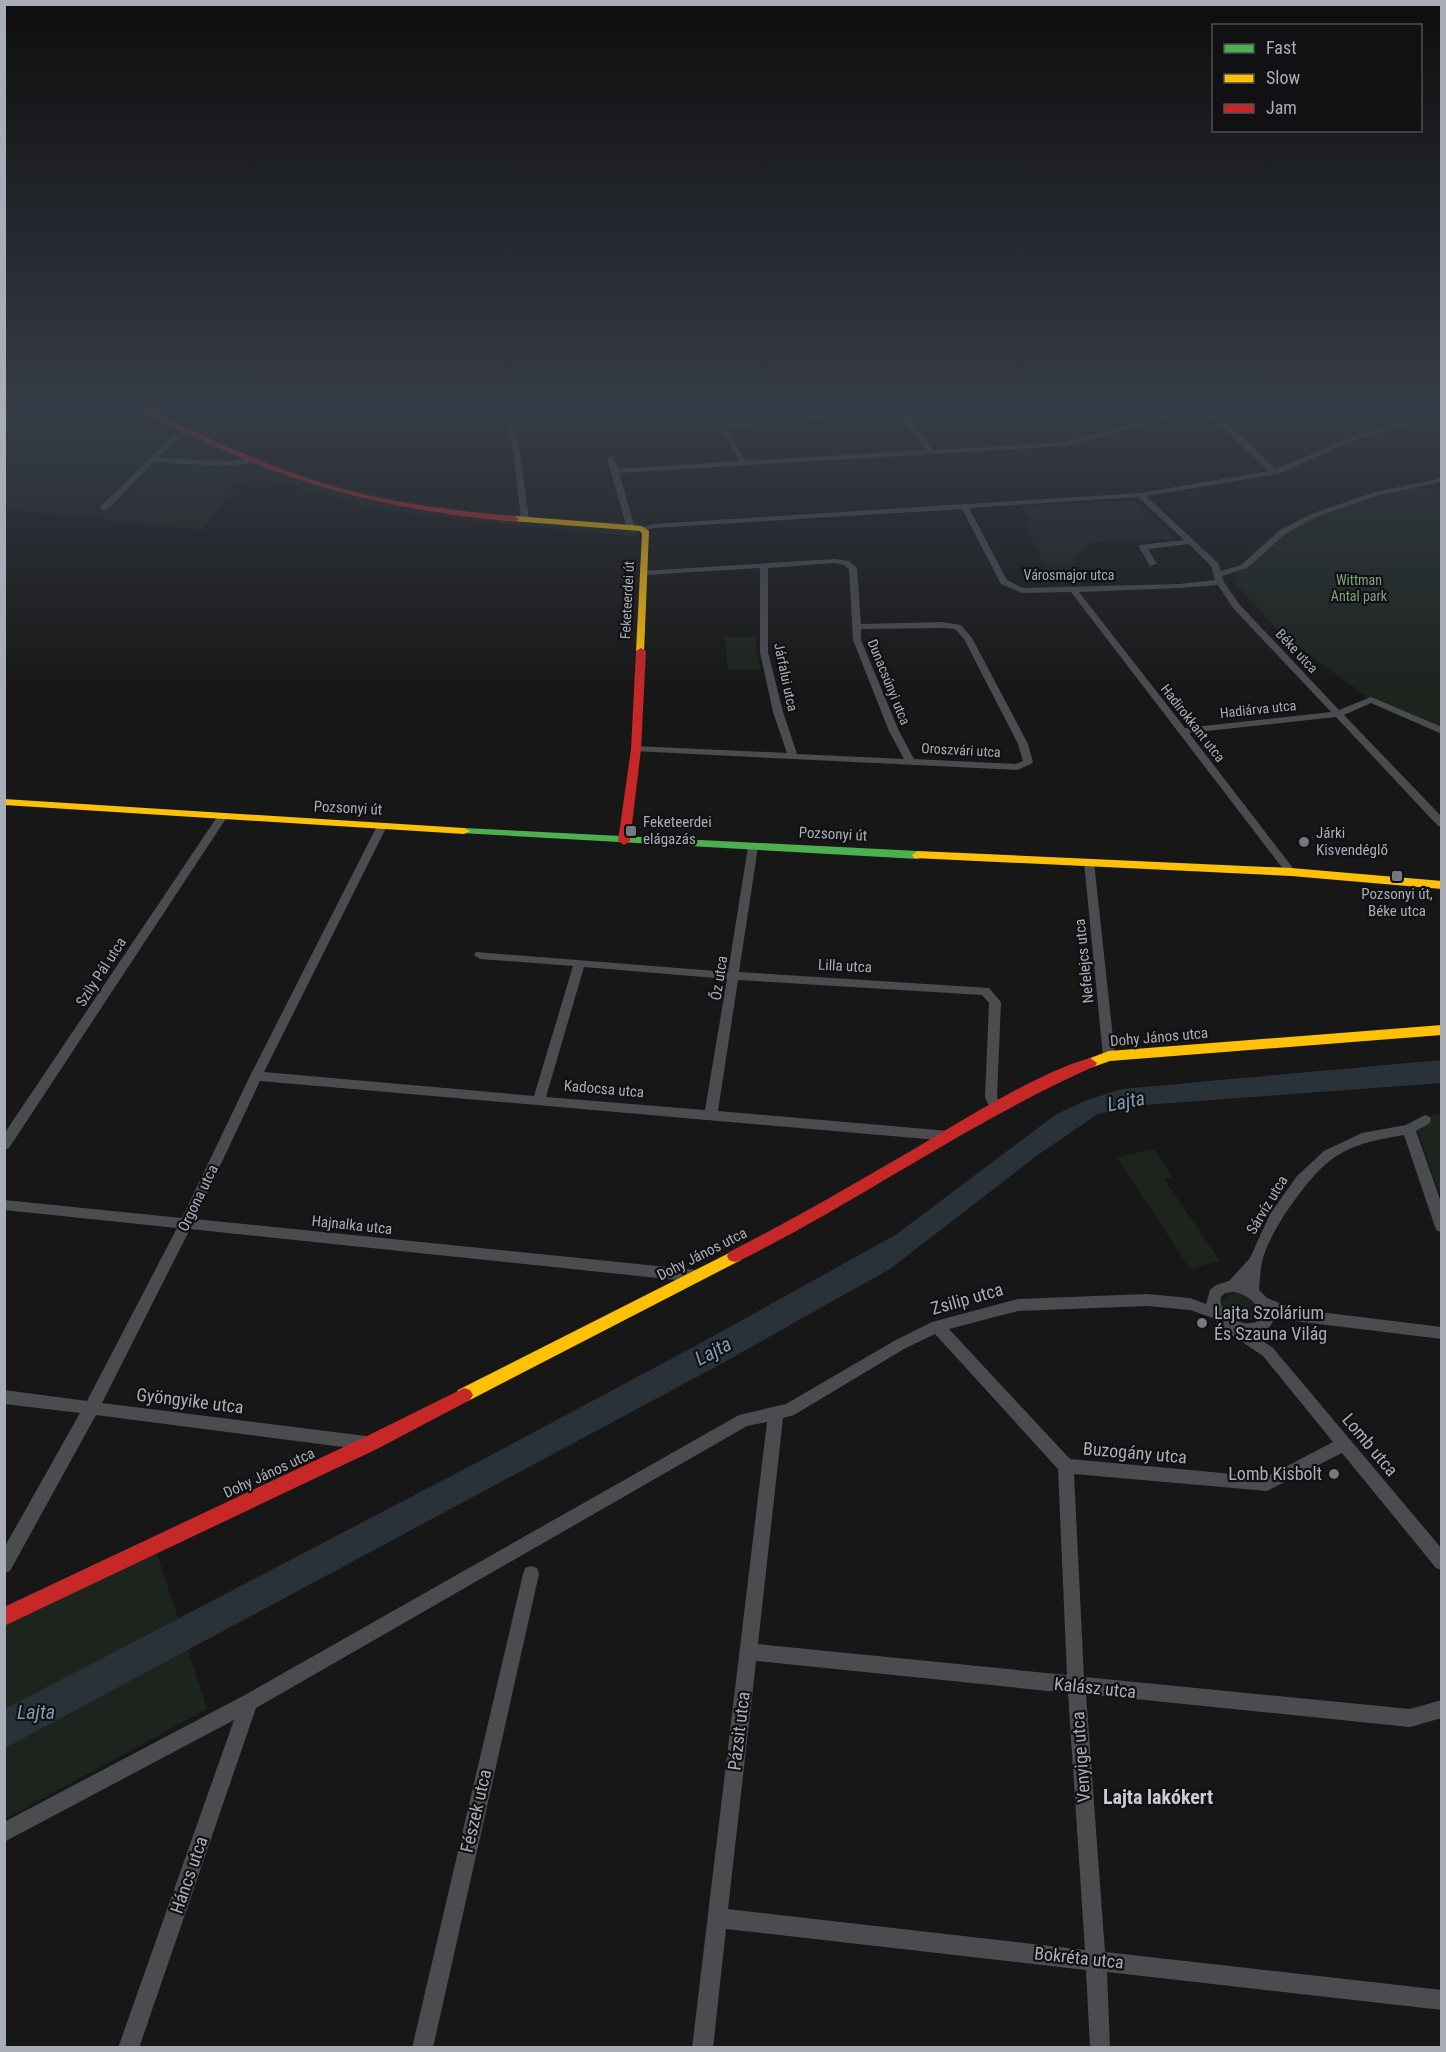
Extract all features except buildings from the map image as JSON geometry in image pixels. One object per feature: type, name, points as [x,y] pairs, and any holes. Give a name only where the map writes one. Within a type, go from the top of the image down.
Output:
[{"type":"main road","points":[[390,502],[431,510],[637,528]]},
{"type":"main road","name":"Feketeerdei út","points":[[624,841],[636,749],[645,573],[646,533],[637,528]]},
{"type":"main road","name":"Pozsonyi út","points":[[4,802],[624,841],[1291,872],[1442,885]]},
{"type":"main road","name":"Dohy János utca","points":[[4,1617],[371,1443],[697,1276],[822,1211],[949,1136],[1054,1078],[1109,1056],[1442,1030]]},
{"type":"street","points":[[104,508],[110,502]]},
{"type":"street","points":[[523,502],[525,519]]},
{"type":"street","points":[[627,502],[637,528],[1041,502]]},
{"type":"street","name":"Béke utca","points":[[1147,502],[1215,566],[1219,578],[1236,606],[1442,824]]},
{"type":"street","name":"Városmajor utca","points":[[965,507],[1004,582],[1022,591],[1074,591],[1219,578],[1249,565],[1278,536],[1293,525],[1355,502]]},
{"type":"street","points":[[1153,564],[1143,547],[1190,542]]},
{"type":"street","name":"Dunacsúnyi utca","points":[[645,573],[835,561],[846,563],[853,568],[857,640],[894,732],[910,761]]},
{"type":"street","name":"Járfalui utca","points":[[764,566],[764,652],[778,712],[793,756]]},
{"type":"street","name":"Hadirokkant utca","points":[[1074,591],[1291,872]]},
{"type":"street","name":"Oroszvári utca","points":[[636,749],[1017,767],[1028,762],[1023,744],[968,638],[958,627],[942,625],[856,627]]},
{"type":"street","name":"Hadiárva utca","points":[[1182,731],[1338,714],[1371,700],[1442,731]]},
{"type":"street","name":"Szily Pál utca","points":[[4,1145],[222,817]]},
{"type":"street","name":"Orgona utca","points":[[4,1565],[92,1408],[382,826]]},
{"type":"street","name":"Őz utca","points":[[711,1115],[735,976],[753,847]]},
{"type":"street","name":"Nefelejcs utca","points":[[1089,862],[1109,1056]]},
{"type":"street","name":"Lilla utca","points":[[480,955],[735,976],[985,991],[995,1002],[991,1097],[997,1110]]},
{"type":"street","points":[[538,1100],[579,964]]},
{"type":"street","name":"Kadocsa utca","points":[[256,1076],[949,1136]]},
{"type":"street","name":"Sárvíz utca","points":[[1255,1261],[1275,1218],[1302,1180],[1329,1154],[1367,1136],[1409,1129],[1425,1120]]},
{"type":"street","points":[[1409,1129],[1442,1227]]},
{"type":"street","name":"Hajnalka utca","points":[[4,1205],[697,1276]]},
{"type":"street","points":[[1190,1304],[1214,1296],[1219,1290],[1233,1286],[1255,1261]]},
{"type":"street","points":[[1252,1292],[1255,1261]]},
{"type":"street","points":[[1233,1286],[1252,1292],[1265,1303],[1293,1315],[1442,1333]]},
{"type":"street","points":[[1214,1296],[1215,1313]]},
{"type":"street","name":"Zsilip utca","points":[[6,1835],[249,1702],[744,1420],[789,1410],[899,1345],[937,1326],[1018,1305],[1147,1300],[1190,1304]]},
{"type":"street","points":[[1265,1303],[1268,1311],[1264,1323],[1268,1352]]},
{"type":"street","points":[[1190,1304],[1215,1313],[1268,1352]]},
{"type":"street","points":[[1231,1327],[1252,1330],[1264,1323],[1293,1315]]},
{"type":"street","name":"Buzogány utca","points":[[937,1326],[1066,1466],[1267,1484],[1344,1444]]},
{"type":"street","name":"Lomb utca","points":[[1268,1352],[1442,1562]]},
{"type":"street","name":"Gyöngyike utca","points":[[4,1397],[371,1443]]},
{"type":"street","name":"Pázsit utca","points":[[702,2048],[776,1414]]},
{"type":"street","name":"Venyige utca","points":[[1066,1466],[1076,1686],[1096,1960],[1100,2048]]},
{"type":"street","name":"Fészek utca","points":[[422,2048],[531,1574]]},
{"type":"street","name":"Kalász utca","points":[[748,1653],[1410,1718],[1442,1709]]},
{"type":"street","name":"Háncs utca","points":[[128,2048],[249,1702]]},
{"type":"street","name":"Bokréta utca","points":[[716,1918],[1442,2000]]},
{"type":"shaded area","points":[[1135,502],[1177,539],[1093,542],[1074,556],[1077,563],[1043,564],[1025,523],[1031,521],[1021,507]]},
{"type":"green space","points":[[5,502],[224,502],[202,530],[5,509]]},
{"type":"green space","points":[[350,502],[417,502],[509,514],[592,521],[641,522],[639,537],[422,516]]},
{"type":"green space","name":"Wittman Antal park","points":[[1353,502],[1441,502],[1441,731],[1371,700],[1279,632],[1236,584],[1235,572],[1249,565],[1293,525]]},
{"type":"green space","points":[[1040,543],[1065,543],[1074,562],[1049,562]]},
{"type":"green space","points":[[725,637],[756,637],[756,652],[761,670],[728,670]]},
{"type":"green space","points":[[1441,1114],[1441,1198],[1415,1123]]},
{"type":"green space","points":[[1154,1149],[1172,1177],[1164,1179],[1220,1261],[1190,1269],[1117,1157]]},
{"type":"green space","points":[[1229,1294],[1243,1295],[1250,1299],[1258,1310],[1255,1319],[1239,1323],[1224,1313],[1220,1304]]},
{"type":"green space","points":[[156,1550],[207,1709],[5,1819],[5,1622]]},
{"type":"water","name":"Lajta","points":[[1441,1060],[1441,1083],[1145,1105],[1098,1114],[1039,1154],[890,1269],[717,1366],[5,1748],[5,1709],[497,1452],[699,1344],[897,1234],[1055,1115],[1087,1100],[1122,1089]]},
{"type":"traffic: fast","points":[[464,831],[918,855]]},
{"type":"traffic: slow","points":[[515,519],[642,529],[646,533],[641,651]]},
{"type":"traffic: slow","points":[[4,802],[464,831]]},
{"type":"traffic: slow","points":[[918,855],[1291,872],[1442,885]]},
{"type":"traffic: slow","points":[[1090,1063],[1109,1056],[1442,1030]]},
{"type":"traffic: slow","points":[[464,1395],[735,1256]]},
{"type":"traffic: jam","points":[[387,502],[515,519]]},
{"type":"traffic: jam","points":[[624,841],[636,749],[641,651]]},
{"type":"traffic: jam","points":[[735,1256],[825,1209],[988,1113],[1055,1078],[1090,1063]]},
{"type":"traffic: jam","points":[[4,1617],[371,1443],[464,1395]]},
{"type":"place","name":"Feketeerdei elágazás","points":[[631,831]]},
{"type":"place","name":"Járki Kisvendéglő","points":[[1304,842]]},
{"type":"place","name":"Pozsonyi út, Béke utca","points":[[1397,876]]},
{"type":"place","name":"Lajta Szolárium És Szauna Világ","points":[[1202,1323]]},
{"type":"place","name":"Lomb Kisbolt","points":[[1334,1474]]},
{"type":"district","name":"Lajta lakókert","points":[[1158,1797]]}]
